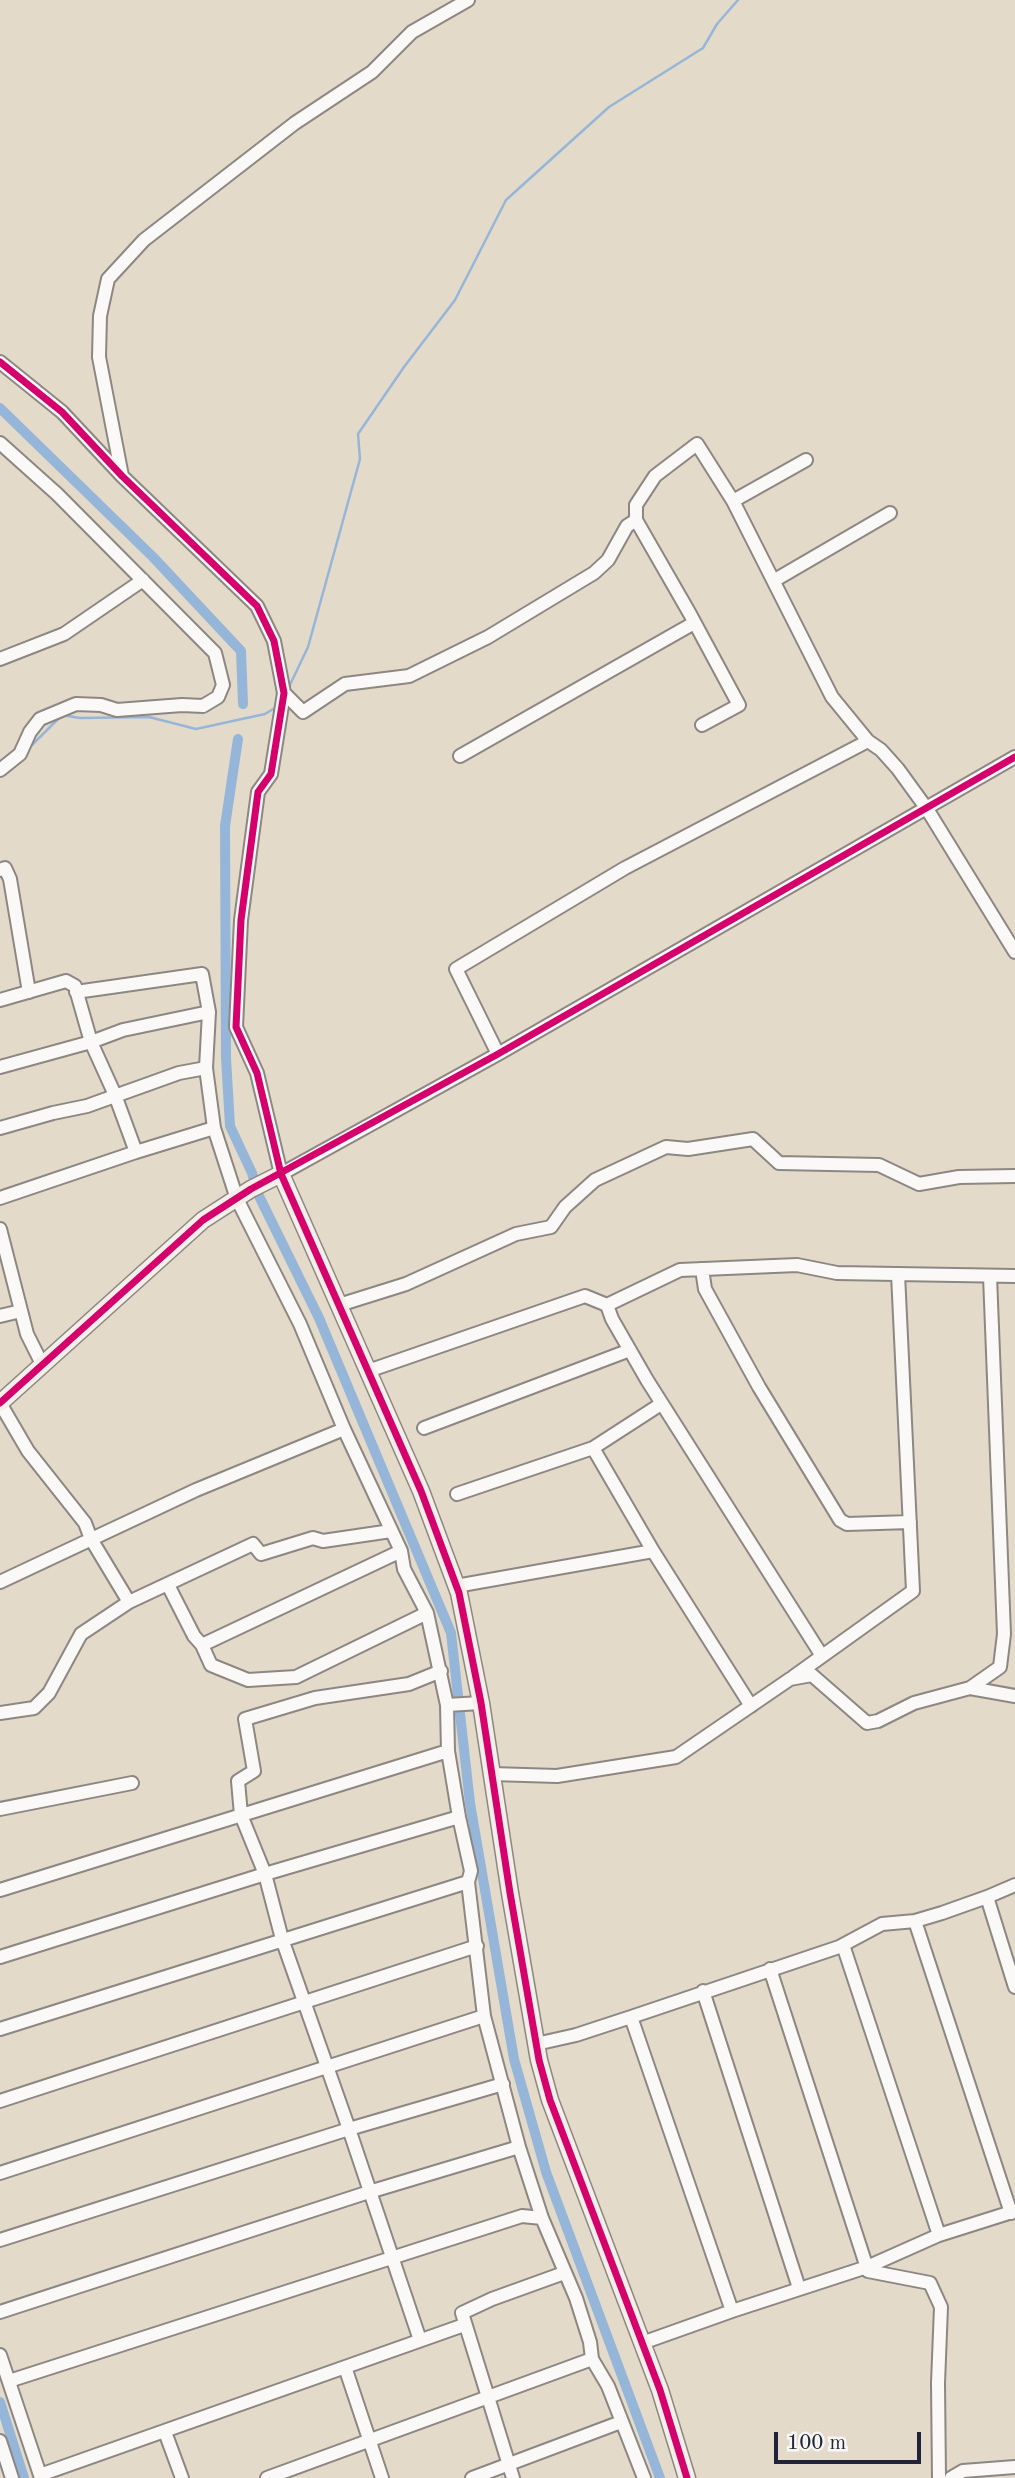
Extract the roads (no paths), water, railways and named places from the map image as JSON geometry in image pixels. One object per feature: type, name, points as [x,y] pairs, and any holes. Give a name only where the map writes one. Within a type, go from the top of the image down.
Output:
[{"type":"street","points":[[122,476],[99,357],[100,316],[108,279],[144,240],[187,206],[295,123],[372,72],[412,32],[468,0]]},
{"type":"street","points":[[0,362],[62,412],[122,476],[257,606],[274,641],[284,693],[271,774],[258,792],[242,920],[236,1027],[257,1073],[276,1177],[339,1305],[421,1491],[456,1586],[481,1703],[536,2044],[550,2100],[660,2390],[687,2478]]},
{"type":"street","points":[[0,443],[57,494],[215,653],[223,685],[218,697],[203,706],[117,710],[102,705],[76,704],[40,719],[30,732],[20,754],[0,770]]},
{"type":"street","points":[[702,725],[739,705],[636,520],[636,505],[655,476],[697,444],[733,501],[832,697],[868,741],[881,750],[898,769],[927,809],[1015,952]]},
{"type":"street","points":[[733,501],[806,460]]},
{"type":"street","points":[[775,580],[890,513]]},
{"type":"street","points":[[284,693],[303,712],[345,684],[410,676],[488,636],[594,573],[608,560],[627,526],[636,520]]},
{"type":"street","points":[[0,659],[64,634],[143,580]]},
{"type":"street","points":[[460,756],[694,623]]},
{"type":"street","points":[[498,1054],[456,969],[625,868],[868,741]]},
{"type":"street","points":[[129,1602],[91,1539],[85,1522],[28,1451],[0,1403],[203,1220],[251,1189],[498,1054],[1015,757]]},
{"type":"street","points":[[0,870],[5,868],[10,879],[29,992]]},
{"type":"street","points":[[76,992],[202,974],[209,1012],[206,1069],[214,1128],[237,1199],[300,1324],[344,1430],[401,1550],[404,1569],[427,1613],[447,1705],[448,1751],[471,1871],[468,1882],[484,2015],[519,2147],[542,2218],[583,2320],[592,2359],[608,2386],[644,2478]]},
{"type":"street","points":[[0,1000],[66,981],[75,986],[92,1042],[136,1152]]},
{"type":"street","points":[[0,1067],[92,1042],[123,1030],[209,1012]]},
{"type":"street","points":[[0,1128],[87,1106],[178,1073],[206,1069]]},
{"type":"street","points":[[0,1198],[214,1128]]},
{"type":"street","points":[[339,1305],[406,1284],[516,1234],[551,1227],[565,1207],[596,1180],[666,1147],[688,1149],[753,1139],[779,1163],[879,1165],[919,1184],[959,1177],[1015,1176]]},
{"type":"street","points":[[0,1229],[27,1334],[42,1364]]},
{"type":"street","points":[[607,1306],[680,1270],[797,1265],[837,1273],[1015,1276]]},
{"type":"street","points":[[702,1269],[705,1289],[712,1302],[759,1387],[840,1520],[847,1524],[910,1522]]},
{"type":"street","points":[[492,1774],[557,1776],[676,1757],[913,1591],[898,1274]]},
{"type":"street","points":[[790,1679],[812,1675],[867,1723],[878,1721],[915,1703],[970,1688],[1000,1667],[1004,1634],[990,1276]]},
{"type":"street","points":[[368,1371],[585,1296],[607,1306],[661,1404],[822,1656]]},
{"type":"street","points":[[0,1316],[21,1311]]},
{"type":"street","points":[[424,1428],[630,1350]]},
{"type":"street","points":[[457,1494],[593,1448],[661,1404]]},
{"type":"street","points":[[0,1582],[196,1490],[344,1430]]},
{"type":"street","points":[[593,1448],[653,1551],[751,1706]]},
{"type":"street","points":[[0,1713],[34,1708],[49,1693],[81,1634],[129,1602],[253,1544],[261,1554],[313,1538],[323,1541],[391,1531]]},
{"type":"street","points":[[202,1645],[401,1550]]},
{"type":"street","points":[[456,1586],[653,1551]]},
{"type":"street","points":[[168,1585],[211,1665],[248,1680],[296,1677],[427,1613]]},
{"type":"street","points":[[420,2340],[328,2066],[282,1939],[265,1874],[241,1815],[238,1781],[254,1771],[245,1719],[315,1698],[409,1684],[441,1671]]},
{"type":"street","points":[[970,1688],[1015,1696]]},
{"type":"street","points":[[447,1705],[481,1703]]},
{"type":"street","points":[[0,1890],[448,1751]]},
{"type":"street","points":[[0,1809],[132,1783]]},
{"type":"street","points":[[0,1957],[459,1817]]},
{"type":"street","points":[[0,2029],[468,1882]]},
{"type":"street","points":[[536,2044],[576,2035],[843,1945],[882,1923],[915,1921],[1015,1885]]},
{"type":"street","points":[[987,1897],[1015,1987]]},
{"type":"street","points":[[642,2343],[867,2267],[939,2235],[1013,2212],[915,1921]]},
{"type":"street","points":[[843,1945],[939,2235]]},
{"type":"street","points":[[0,2101],[477,1946]]},
{"type":"street","points":[[770,1969],[868,2272],[930,2283],[941,2307],[939,2478]]},
{"type":"street","points":[[703,1991],[799,2288]]},
{"type":"street","points":[[0,2173],[484,2015]]},
{"type":"street","points":[[631,2017],[732,2311]]},
{"type":"street","points":[[0,2239],[349,2129],[503,2084]]},
{"type":"street","points":[[0,2312],[369,2192],[519,2147]]},
{"type":"street","points":[[9,2381],[522,2216],[542,2218]]},
{"type":"street","points":[[511,2472],[462,2313],[564,2273]]},
{"type":"street","points":[[0,2356],[41,2477],[464,2325]]},
{"type":"street","points":[[267,2478],[592,2359]]},
{"type":"street","points":[[345,2367],[382,2478]]},
{"type":"street","points":[[472,2478],[511,2472],[621,2422]]},
{"type":"street","points":[[165,2432],[182,2478]]},
{"type":"street","points":[[0,2441],[12,2478]]},
{"type":"street","points":[[951,2478],[963,2471],[1015,2467]]},
{"type":"waterway","points":[[288,689],[308,647],[360,459],[358,434],[455,300],[506,200],[609,107],[703,48],[717,24],[738,0]]},
{"type":"waterway","points":[[0,408],[153,557],[241,651],[243,704]]},
{"type":"waterway","points":[[28,749],[62,715],[80,718],[149,717],[196,729],[265,714],[278,706]]},
{"type":"waterway","points":[[238,739],[225,826],[226,1058],[230,1126],[252,1173],[258,1194],[319,1318],[451,1633],[470,1803],[514,2059],[546,2172],[660,2478]]},
{"type":"waterway","points":[[0,2402],[24,2478]]}]
